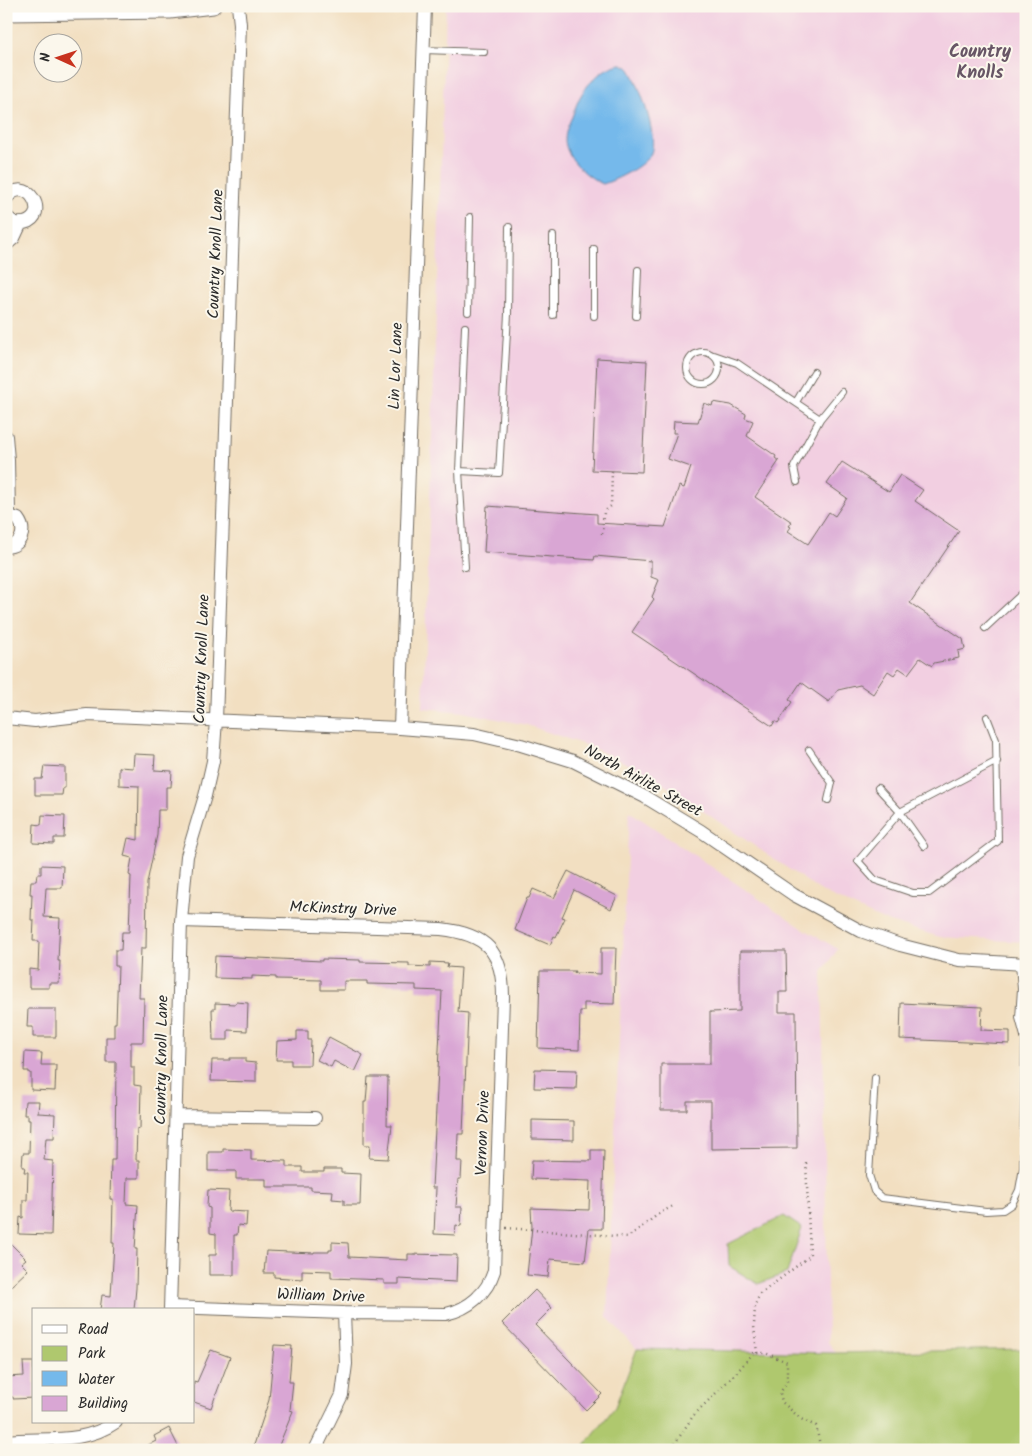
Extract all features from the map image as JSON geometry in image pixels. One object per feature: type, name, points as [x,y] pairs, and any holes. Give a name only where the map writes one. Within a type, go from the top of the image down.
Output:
[{"type":"street","points":[[6,13],[170,11],[212,6]]},
{"type":"street","name":"Country Knoll Lane","points":[[170,1308],[177,1116],[181,921],[187,856],[205,796],[213,761],[216,720],[240,24],[238,6]]},
{"type":"street","name":"Lin Lor Lane","points":[[400,728],[425,6]]},
{"type":"street","points":[[6,199],[12,193],[22,190],[32,195],[35,199],[36,210],[31,219],[21,223],[15,223],[6,216]]},
{"type":"street","points":[[6,245],[14,238],[21,223]]},
{"type":"street","points":[[6,436],[8,460],[7,515],[14,516],[21,523],[23,534],[17,543],[6,547]]},
{"type":"street","name":"North Airlite Street","points":[[6,718],[35,721],[87,715],[400,728],[474,734],[521,745],[572,761],[645,797],[701,831],[794,895],[861,931],[900,945],[959,960],[1022,964]]},
{"type":"street","name":"McKinstry Drive","points":[[181,921],[441,928],[457,930],[481,940],[495,956]]},
{"type":"street","name":"Vernon Drive","points":[[469,1304],[482,1294],[494,1271],[503,997],[502,974],[495,956]]},
{"type":"street","points":[[177,1116],[315,1118]]},
{"type":"street","name":"William Drive","points":[[195,1309],[446,1314],[457,1312],[469,1304]]},
{"type":"street","points":[[315,1450],[342,1395],[346,1364],[344,1313]]},
{"type":"street","points":[[6,1441],[80,1438],[112,1424]]},
{"type":"lane","points":[[422,50],[484,52]]},
{"type":"lane","points":[[468,312],[470,217]]},
{"type":"lane","points":[[460,471],[499,473],[508,314],[509,227]]},
{"type":"lane","points":[[553,236],[553,315]]},
{"type":"lane","points":[[594,249],[594,316]]},
{"type":"lane","points":[[636,316],[638,270]]},
{"type":"lane","points":[[465,567],[460,471],[466,327]]},
{"type":"lane","points":[[714,355],[720,365],[717,376],[708,384],[697,383],[692,380],[687,370],[689,359],[703,351],[737,363],[820,419]]},
{"type":"lane","points":[[796,402],[814,372]]},
{"type":"lane","points":[[797,482],[794,466],[820,419],[842,392]]},
{"type":"lane","points":[[985,628],[1026,590]]},
{"type":"lane","points":[[987,717],[996,740],[997,760],[998,841],[929,894],[913,893],[874,880],[858,861],[900,812],[997,760]]},
{"type":"lane","points":[[809,750],[832,783],[828,800]]},
{"type":"lane","points":[[878,788],[900,812],[924,846]]},
{"type":"lane","points":[[875,1078],[869,1176],[874,1191],[882,1198],[986,1211],[1002,1210],[1012,1204],[1019,1190],[1023,1168],[1024,1040],[1020,1018],[1022,964]]},
{"type":"path","points":[[602,534],[604,512],[611,506],[612,471]]},
{"type":"path","points":[[757,1353],[754,1326],[755,1305],[760,1294],[810,1256],[806,1162]]},
{"type":"path","points":[[495,1228],[628,1237],[660,1213],[674,1206]]},
{"type":"path","points":[[661,1450],[674,1445],[693,1416],[738,1371],[753,1353],[765,1353],[787,1362],[787,1382],[780,1393],[782,1402],[801,1418],[816,1426],[821,1450]]},
{"type":"path","points":[[842,1450],[850,1445],[857,1447],[859,1450]]},
{"type":"shaded area","points":[[446,6],[847,6],[1026,11],[1026,942],[940,937],[883,920],[824,893],[647,773],[591,747],[527,725],[463,712],[423,708]]},
{"type":"shaded area","points":[[629,811],[802,928],[838,949],[822,972],[828,1342],[836,1353],[637,1349],[607,1317]]},
{"type":"green space","points":[[784,1216],[802,1228],[787,1273],[758,1284],[729,1266],[728,1244]]},
{"type":"green space","points":[[637,1349],[836,1353],[1026,1349],[1026,1450],[581,1450],[615,1407]]},
{"type":"water","points":[[622,64],[630,70],[639,88],[650,124],[653,145],[651,153],[643,163],[622,176],[603,184],[586,174],[572,158],[566,146],[566,135],[578,101],[587,87],[605,70]]},
{"type":"building","points":[[597,358],[647,361],[642,472],[592,470]]},
{"type":"building","points":[[713,402],[731,405],[746,414],[745,418],[753,421],[747,436],[776,456],[775,458],[779,461],[755,497],[792,522],[788,531],[808,544],[829,512],[835,516],[847,498],[827,484],[842,462],[889,492],[900,475],[923,490],[915,501],[959,531],[910,603],[963,639],[965,649],[958,651],[959,658],[934,663],[932,666],[920,658],[908,674],[899,668],[894,675],[888,671],[873,694],[860,685],[838,690],[829,702],[801,682],[789,700],[792,702],[778,723],[775,721],[772,726],[632,632],[654,599],[652,597],[659,580],[651,577],[651,561],[595,556],[594,560],[484,552],[487,506],[597,514],[597,523],[665,527],[679,486],[684,488],[691,467],[668,459],[677,433],[673,433],[674,421],[698,422],[704,403],[712,406]]},
{"type":"building","points":[[134,754],[155,755],[154,770],[172,771],[171,787],[166,787],[166,810],[158,810],[157,835],[147,883],[146,948],[141,948],[139,998],[144,998],[143,1042],[131,1042],[131,1067],[134,1067],[134,1085],[141,1086],[140,1129],[137,1128],[136,1160],[139,1160],[139,1178],[127,1178],[126,1204],[138,1205],[134,1308],[100,1308],[102,1295],[111,1296],[114,1243],[112,1243],[113,1199],[110,1199],[111,1160],[115,1160],[116,1062],[106,1062],[106,1037],[114,1037],[114,1023],[116,1023],[118,966],[115,966],[115,950],[121,950],[122,932],[129,932],[131,876],[129,875],[132,858],[124,856],[128,838],[138,840],[139,786],[119,785],[119,767],[133,768]]},
{"type":"building","points":[[44,766],[65,767],[65,788],[63,788],[62,795],[35,795],[35,779],[42,779]]},
{"type":"building","points":[[42,815],[65,816],[64,838],[54,838],[54,844],[33,843],[34,824],[41,825]]},
{"type":"building","points":[[41,865],[63,866],[62,888],[46,888],[44,917],[60,918],[59,983],[49,983],[49,988],[29,988],[29,969],[38,970],[39,941],[33,941],[34,920],[31,920],[31,881],[36,881],[37,874],[41,874]]},
{"type":"building","points":[[568,871],[617,896],[611,909],[574,890],[562,917],[565,918],[550,945],[515,930],[527,898],[529,898],[533,889],[554,898]]},
{"type":"building","points":[[601,948],[616,948],[614,1004],[584,1003],[584,1011],[580,1011],[579,1050],[538,1048],[540,971],[575,971],[574,973],[601,974]]},
{"type":"building","points":[[740,951],[786,951],[787,992],[779,992],[779,1012],[796,1012],[797,1148],[711,1149],[711,1101],[687,1101],[687,1110],[661,1110],[661,1064],[710,1064],[710,1012],[740,1011]]},
{"type":"building","points":[[215,956],[322,961],[322,959],[360,960],[360,962],[409,963],[409,966],[430,967],[430,962],[448,963],[447,967],[461,968],[458,1012],[468,1013],[463,1134],[458,1134],[457,1161],[462,1161],[461,1179],[458,1179],[456,1207],[462,1207],[461,1226],[456,1225],[455,1235],[434,1234],[436,1188],[432,1188],[442,991],[416,990],[416,985],[367,984],[367,981],[344,981],[344,990],[321,990],[321,980],[276,979],[276,977],[252,976],[252,979],[214,978]]},
{"type":"building","points":[[236,1002],[248,1003],[247,1031],[228,1030],[228,1040],[213,1040],[212,1009],[215,1009],[215,1003],[235,1004]]},
{"type":"building","points":[[901,1003],[982,1007],[981,1030],[1010,1031],[1010,1044],[900,1039]]},
{"type":"building","points":[[28,1009],[56,1009],[56,1037],[33,1037],[33,1027],[27,1027]]},
{"type":"building","points":[[297,1031],[308,1031],[308,1040],[311,1040],[310,1065],[291,1065],[291,1060],[276,1060],[277,1041],[297,1040]]},
{"type":"building","points":[[329,1037],[363,1055],[355,1072],[334,1061],[331,1067],[317,1060]]},
{"type":"building","points":[[25,1052],[42,1053],[41,1065],[56,1065],[55,1091],[31,1090],[31,1073],[24,1071]]},
{"type":"building","points":[[230,1058],[245,1058],[245,1062],[256,1063],[256,1082],[211,1081],[212,1060],[230,1060]]},
{"type":"building","points":[[535,1069],[577,1070],[576,1089],[534,1088]]},
{"type":"building","points":[[368,1077],[388,1077],[387,1125],[392,1125],[388,1159],[369,1158],[370,1145],[364,1145],[364,1102],[366,1102]]},
{"type":"building","points":[[25,1101],[39,1101],[38,1113],[55,1114],[54,1138],[46,1138],[44,1160],[53,1161],[51,1235],[19,1234],[20,1217],[23,1218],[23,1200],[27,1200],[28,1172],[24,1172],[25,1167],[22,1167],[23,1153],[29,1153],[30,1120],[28,1120],[28,1115],[24,1115]]},
{"type":"building","points":[[532,1120],[574,1121],[574,1140],[532,1139]]},
{"type":"building","points":[[223,1149],[251,1150],[251,1160],[287,1161],[287,1167],[302,1167],[302,1172],[324,1172],[324,1169],[341,1169],[341,1173],[361,1174],[360,1205],[344,1205],[344,1200],[332,1199],[333,1191],[311,1190],[311,1187],[266,1187],[266,1179],[236,1179],[236,1171],[208,1171],[208,1152],[223,1152]]},
{"type":"building","points":[[591,1150],[604,1150],[602,1229],[589,1229],[585,1262],[550,1259],[548,1277],[527,1275],[532,1227],[531,1208],[589,1210],[590,1181],[531,1179],[532,1160],[591,1161]]},
{"type":"building","points":[[208,1190],[229,1191],[228,1211],[247,1212],[246,1226],[238,1225],[237,1235],[234,1235],[234,1275],[209,1275],[209,1255],[216,1255],[216,1234],[210,1233],[210,1208],[207,1207]]},
{"type":"building","points":[[332,1242],[348,1243],[349,1257],[408,1260],[408,1254],[457,1255],[456,1282],[399,1279],[399,1284],[384,1284],[384,1280],[331,1278],[331,1271],[302,1270],[302,1279],[274,1277],[274,1273],[264,1273],[266,1251],[329,1252],[329,1250],[332,1250]]},
{"type":"building","points":[[11,1244],[26,1259],[21,1263],[28,1270],[11,1286],[6,1281],[6,1249]]},
{"type":"building","points":[[535,1290],[552,1308],[535,1325],[602,1394],[586,1410],[502,1323]]},
{"type":"building","points":[[274,1345],[292,1346],[289,1382],[293,1382],[290,1410],[293,1411],[277,1450],[259,1450],[253,1448],[269,1400]]},
{"type":"building","points":[[211,1350],[230,1357],[211,1408],[195,1402],[195,1381],[197,1382]]},
{"type":"building","points":[[23,1362],[32,1362],[32,1398],[13,1399],[13,1397],[6,1397],[6,1377],[24,1376]]},
{"type":"building","points":[[169,1428],[180,1450],[138,1450],[156,1441],[154,1436]]},
{"type":"district","name":"Country Knolls","points":[[980,62]]}]
